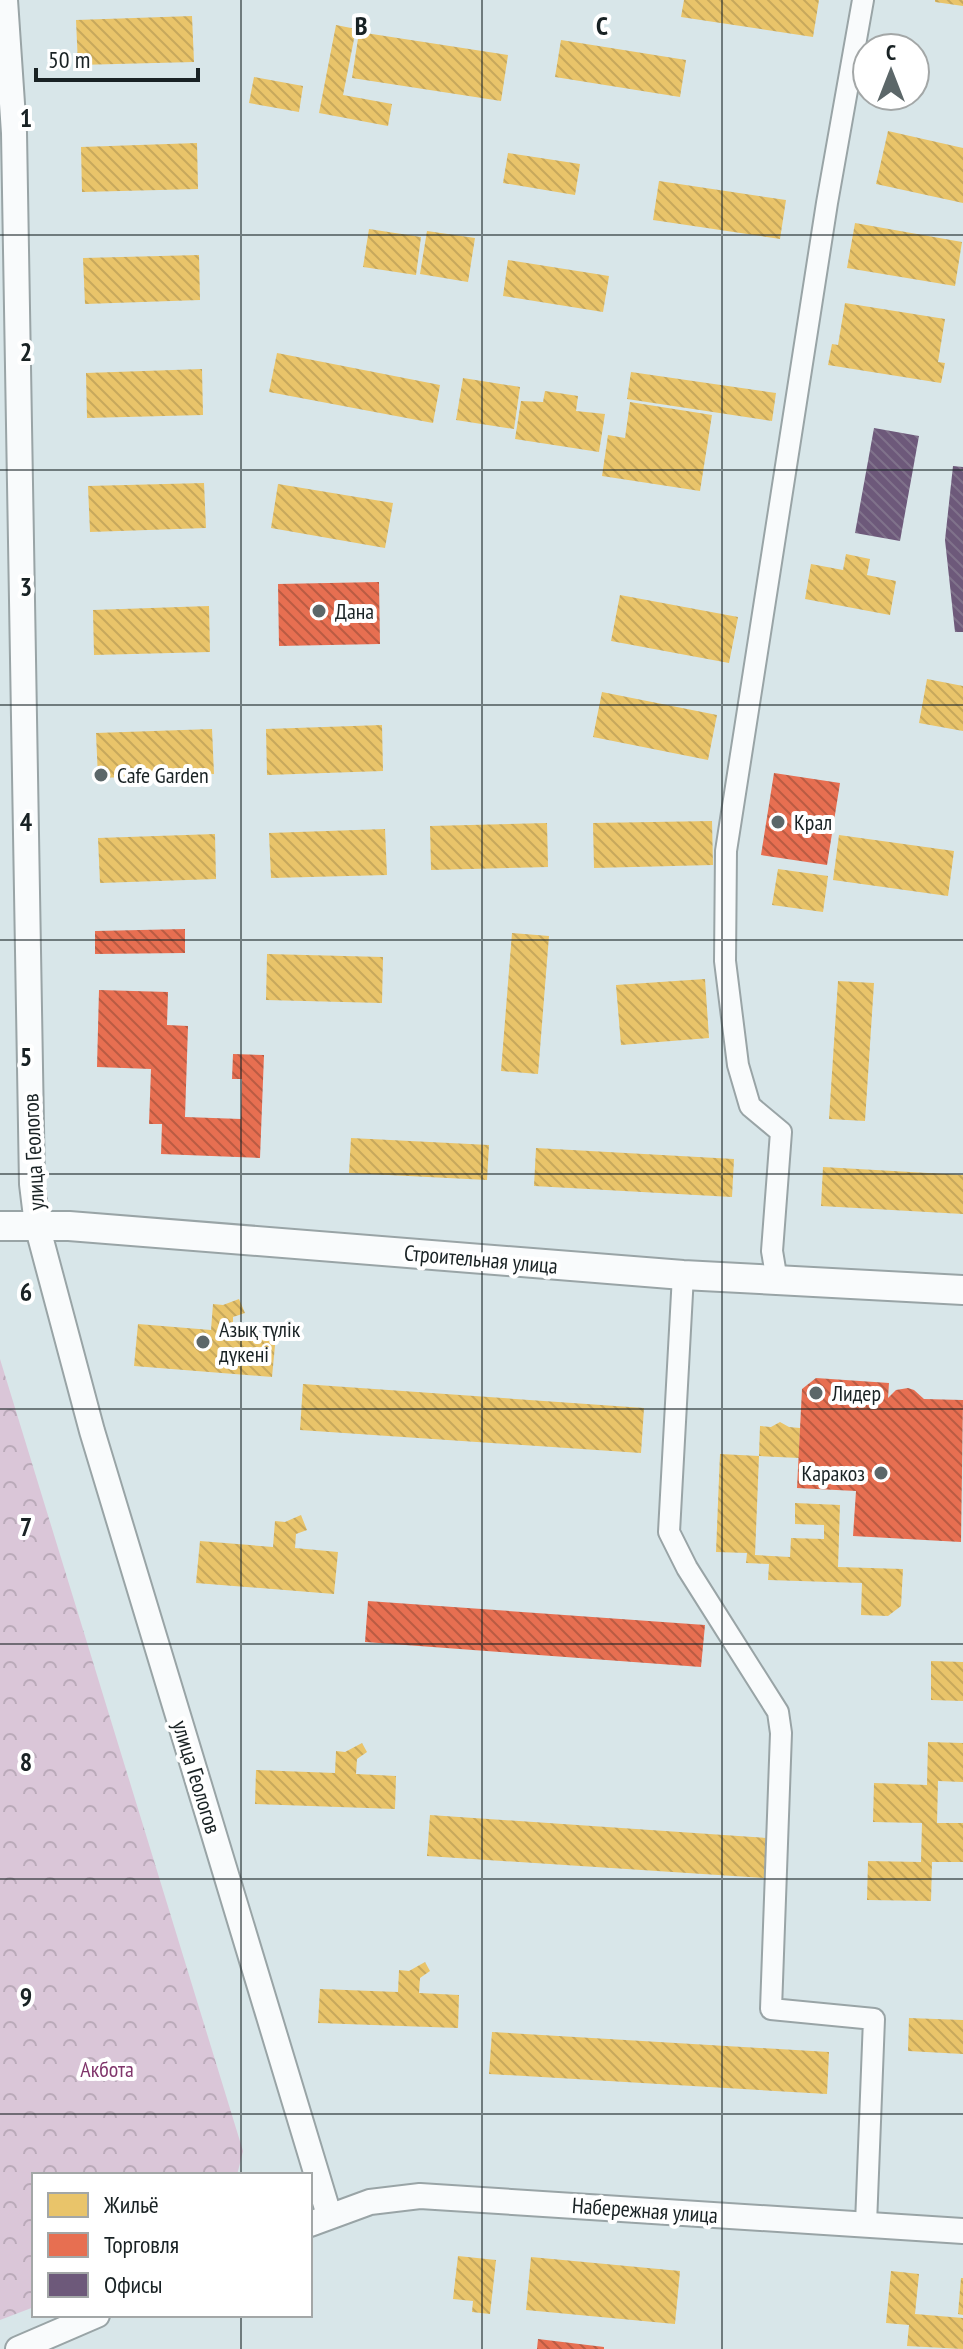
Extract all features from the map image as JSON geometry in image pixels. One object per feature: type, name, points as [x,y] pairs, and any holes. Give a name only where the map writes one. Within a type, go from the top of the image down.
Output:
[{"type":"main road","name":"Строительная улица","points":[[0,1226],[37,1225],[683,1275],[963,1290]]},
{"type":"street","name":"улица Геологов","points":[[5,0],[14,133],[9,349],[32,1184],[37,1225],[92,1431],[306,2173]]},
{"type":"street","points":[[777,1281],[772,1251],[781,1132],[750,1106],[738,1065],[725,961],[726,851],[827,203],[863,0]]},
{"type":"street","points":[[683,1275],[669,1532],[687,1568],[778,1712],[781,1733],[771,2009],[874,2019],[866,2224]]},
{"type":"street","name":"улица Геологов","points":[[312,2195],[319,2219]]},
{"type":"street","name":"Набережная улица","points":[[319,2219],[370,2202],[420,2196],[963,2231]]},
{"type":"street","points":[[18,2349],[92,2317]]},
{"type":"green space","name":"Акбота","points":[[0,1359],[243,2151],[238,2173],[32,2173],[32,2308],[0,2320]]},
{"type":"building: Жильё","points":[[684,0],[819,0],[813,37],[681,17]]},
{"type":"building: Жильё","points":[[963,0],[963,6],[935,2]]},
{"type":"building: Жильё","points":[[192,16],[194,62],[78,65],[76,20]]},
{"type":"building: Жильё","points":[[336,25],[356,29],[343,95],[392,104],[388,126],[319,113]]},
{"type":"building: Жильё","points":[[359,32],[508,55],[501,101],[352,78]]},
{"type":"building: Жильё","points":[[561,40],[686,60],[680,97],[555,77]]},
{"type":"building: Жильё","points":[[254,77],[303,86],[299,112],[249,103]]},
{"type":"building: Жильё","points":[[888,131],[963,148],[963,203],[876,184]]},
{"type":"building: Жильё","points":[[197,143],[198,189],[82,192],[81,147]]},
{"type":"building: Жильё","points":[[508,153],[580,164],[575,195],[503,183]]},
{"type":"building: Жильё","points":[[659,181],[786,200],[780,239],[653,220]]},
{"type":"building: Жильё","points":[[855,223],[962,242],[955,286],[847,268]]},
{"type":"building: Жильё","points":[[369,229],[421,237],[416,275],[363,267]]},
{"type":"building: Жильё","points":[[427,231],[475,238],[468,282],[420,274]]},
{"type":"building: Жильё","points":[[199,255],[200,300],[85,304],[83,258]]},
{"type":"building: Жильё","points":[[508,260],[609,276],[603,312],[503,296]]},
{"type":"building: Жильё","points":[[845,303],[945,319],[938,362],[945,363],[941,383],[828,365],[832,344],[838,345]]},
{"type":"building: Жильё","points":[[277,353],[440,385],[433,423],[269,392]]},
{"type":"building: Жильё","points":[[202,369],[203,415],[87,418],[86,373]]},
{"type":"building: Жильё","points":[[631,372],[776,393],[772,421],[627,399]]},
{"type":"building: Жильё","points":[[463,378],[520,387],[514,429],[456,420]]},
{"type":"building: Жильё","points":[[545,391],[578,396],[576,411],[605,414],[599,452],[515,439],[521,401],[543,402]]},
{"type":"building: Жильё","points":[[630,402],[712,415],[700,491],[602,476],[608,435],[625,438]]},
{"type":"building: Жильё","points":[[204,483],[206,528],[90,532],[88,486]]},
{"type":"building: Жильё","points":[[278,484],[393,503],[385,548],[271,528]]},
{"type":"building: Жильё","points":[[846,554],[870,559],[867,575],[896,581],[890,615],[805,599],[811,564],[843,570]]},
{"type":"building: Жильё","points":[[620,595],[738,617],[729,663],[611,641]]},
{"type":"building: Жильё","points":[[209,606],[210,652],[94,655],[93,610]]},
{"type":"building: Жильё","points":[[927,679],[963,686],[963,731],[919,723]]},
{"type":"building: Жильё","points":[[602,692],[717,715],[708,760],[593,737]]},
{"type":"building: Жильё","points":[[382,725],[383,771],[267,775],[266,729]]},
{"type":"building: Жильё","points":[[212,729],[214,774],[98,778],[96,733]]},
{"type":"building: Жильё","points":[[712,821],[713,865],[594,868],[593,823]]},
{"type":"building: Жильё","points":[[547,823],[548,867],[431,870],[430,826]]},
{"type":"building: Жильё","points":[[385,829],[387,875],[271,878],[269,833]]},
{"type":"building: Жильё","points":[[215,834],[216,879],[100,883],[98,838]]},
{"type":"building: Жильё","points":[[839,835],[954,851],[948,896],[833,880]]},
{"type":"building: Жильё","points":[[778,869],[828,876],[823,912],[772,905]]},
{"type":"building: Жильё","points":[[512,933],[549,936],[538,1074],[501,1071]]},
{"type":"building: Жильё","points":[[267,954],[383,957],[382,1003],[266,1000]]},
{"type":"building: Жильё","points":[[705,979],[709,1038],[621,1045],[616,985]]},
{"type":"building: Жильё","points":[[838,981],[874,983],[865,1121],[829,1119]]},
{"type":"building: Жильё","points":[[351,1138],[489,1145],[487,1180],[349,1173]]},
{"type":"building: Жильё","points":[[536,1148],[734,1159],[732,1197],[534,1186]]},
{"type":"building: Жильё","points":[[823,1167],[963,1175],[963,1214],[821,1206]]},
{"type":"building: Жильё","points":[[239,1299],[245,1313],[233,1317],[233,1332],[276,1335],[272,1377],[134,1366],[138,1324],[211,1330],[213,1304],[223,1305]]},
{"type":"building: Жильё","points":[[303,1384],[644,1408],[641,1453],[300,1430]]},
{"type":"building: Жильё","points":[[780,1422],[800,1428],[799,1458],[759,1456],[760,1426],[771,1427]]},
{"type":"building: Жильё","points":[[720,1454],[759,1456],[755,1555],[790,1557],[791,1538],[824,1539],[824,1525],[795,1524],[795,1503],[840,1505],[838,1567],[903,1569],[901,1606],[888,1616],[861,1615],[862,1583],[768,1580],[769,1564],[746,1563],[747,1553],[716,1552]]},
{"type":"building: Жильё","points":[[301,1515],[307,1530],[296,1534],[295,1548],[338,1552],[334,1594],[196,1583],[200,1541],[273,1547],[275,1521],[285,1522]]},
{"type":"building: Жильё","points":[[931,1661],[963,1662],[963,1701],[931,1700]]},
{"type":"building: Жильё","points":[[928,1742],[963,1743],[963,1782],[938,1781],[937,1823],[963,1823],[963,1862],[932,1862],[931,1901],[867,1900],[868,1861],[921,1862],[922,1823],[873,1822],[874,1783],[927,1785]]},
{"type":"building: Жильё","points":[[362,1743],[367,1752],[357,1759],[356,1774],[396,1776],[395,1809],[255,1804],[256,1770],[335,1773],[336,1751],[345,1752]]},
{"type":"building: Жильё","points":[[430,1815],[767,1838],[765,1878],[427,1856]]},
{"type":"building: Жильё","points":[[425,1962],[430,1971],[420,1978],[419,1993],[459,1995],[458,2028],[318,2023],[320,1989],[398,1992],[399,1970],[409,1971]]},
{"type":"building: Жильё","points":[[909,2018],[963,2020],[963,2054],[908,2051]]},
{"type":"building: Жильё","points":[[492,2032],[829,2052],[827,2094],[489,2074]]},
{"type":"building: Жильё","points":[[458,2256],[496,2260],[490,2314],[472,2312],[473,2301],[453,2299]]},
{"type":"building: Жильё","points":[[531,2257],[680,2271],[675,2324],[526,2310]]},
{"type":"building: Жильё","points":[[891,2271],[919,2274],[915,2314],[963,2318],[963,2349],[907,2346],[909,2325],[886,2323]]},
{"type":"building: Жильё","points":[[963,2278],[963,2315],[958,2314]]},
{"type":"building: Торговля","points":[[379,582],[380,644],[279,646],[278,584]]},
{"type":"building: Торговля","points":[[774,773],[840,783],[827,865],[761,855]]},
{"type":"building: Торговля","points":[[185,929],[185,953],[95,954],[95,931]]},
{"type":"building: Торговля","points":[[99,990],[168,992],[167,1025],[188,1026],[185,1117],[241,1119],[242,1079],[232,1079],[233,1054],[264,1055],[260,1158],[161,1154],[162,1124],[149,1124],[151,1069],[97,1067]]},
{"type":"building: Торговля","name":"Каракоз","points":[[816,1378],[889,1383],[888,1398],[896,1390],[908,1388],[924,1399],[963,1400],[961,1542],[853,1536],[856,1491],[797,1488],[802,1389]]},
{"type":"building: Торговля","points":[[368,1601],[705,1625],[701,1667],[365,1642]]},
{"type":"building: Торговля","points":[[538,2339],[604,2347],[604,2349],[537,2349]]},
{"type":"building: Офисы","points":[[874,428],[919,436],[900,541],[855,533]]},
{"type":"building: Офисы","points":[[953,466],[963,467],[963,632],[955,632],[945,540]]},
{"type":"place","name":"Дана","points":[[319,611]]},
{"type":"place","name":"Cafe Garden","points":[[101,775]]},
{"type":"place","name":"Крал","points":[[778,822]]},
{"type":"place","name":"Азық түлік дүкені","points":[[203,1342]]},
{"type":"place","name":"Лидер","points":[[816,1393]]},
{"type":"place","name":"Каракоз","points":[[881,1473]]}]
